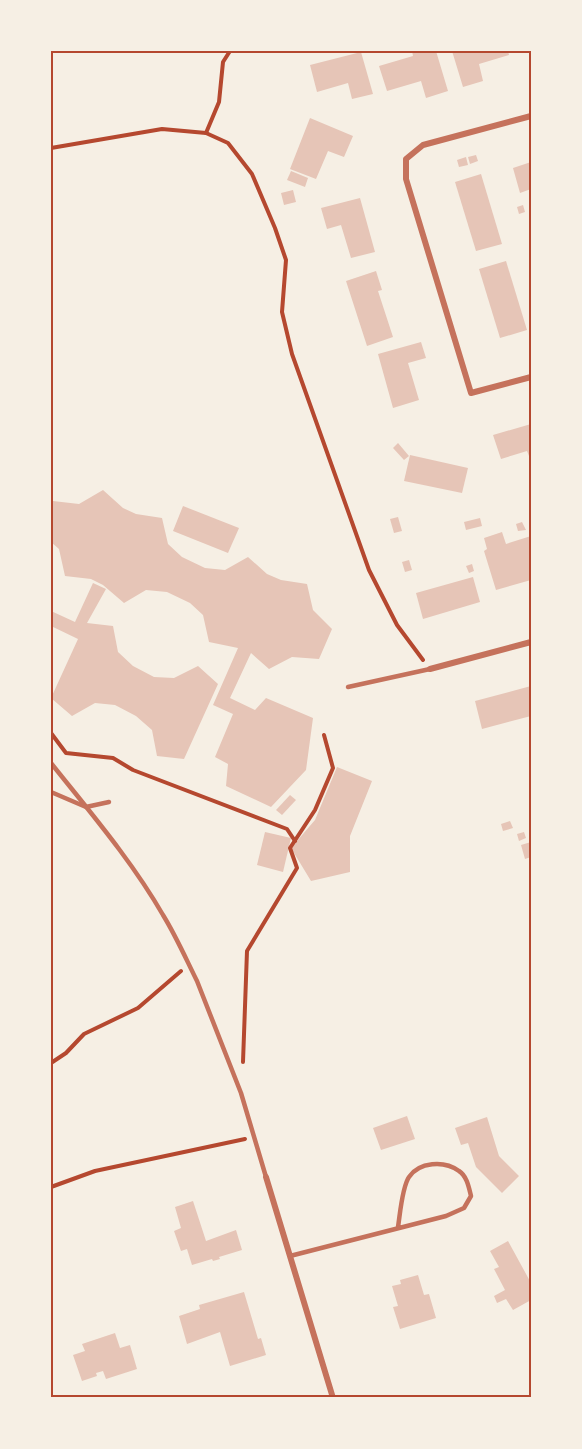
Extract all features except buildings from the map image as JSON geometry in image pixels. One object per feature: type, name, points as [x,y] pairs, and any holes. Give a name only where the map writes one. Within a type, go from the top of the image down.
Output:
[{"type":"street","points":[[531,116],[423,145],[406,159],[406,179],[471,393],[531,376]]},
{"type":"street","points":[[430,669],[531,642]]},
{"type":"street","points":[[266,1177],[333,1398]]},
{"type":"lane","points":[[348,687],[430,669]]},
{"type":"lane","points":[[51,763],[86,807],[163,914],[189,964],[241,1093],[256,1137],[266,1177]]},
{"type":"lane","points":[[51,792],[86,807],[109,802]]},
{"type":"lane","points":[[290,1256],[446,1216],[464,1208],[471,1196],[467,1181],[459,1171],[447,1166],[429,1163],[417,1167],[407,1179],[398,1227]]},
{"type":"path","points":[[206,133],[219,102],[223,62],[230,51]]},
{"type":"path","points":[[51,148],[162,129],[206,133],[228,143],[252,174],[286,260],[282,312],[296,365],[369,570],[397,625],[430,669]]},
{"type":"path","points":[[51,734],[66,753],[113,758],[134,770],[287,830],[296,841]]},
{"type":"path","points":[[241,1093],[247,951],[297,868],[290,848],[315,810],[333,768],[324,735]]},
{"type":"path","points":[[51,1064],[66,1053],[84,1034],[138,1008],[189,964]]},
{"type":"path","points":[[51,1187],[95,1171],[256,1137]]}]
